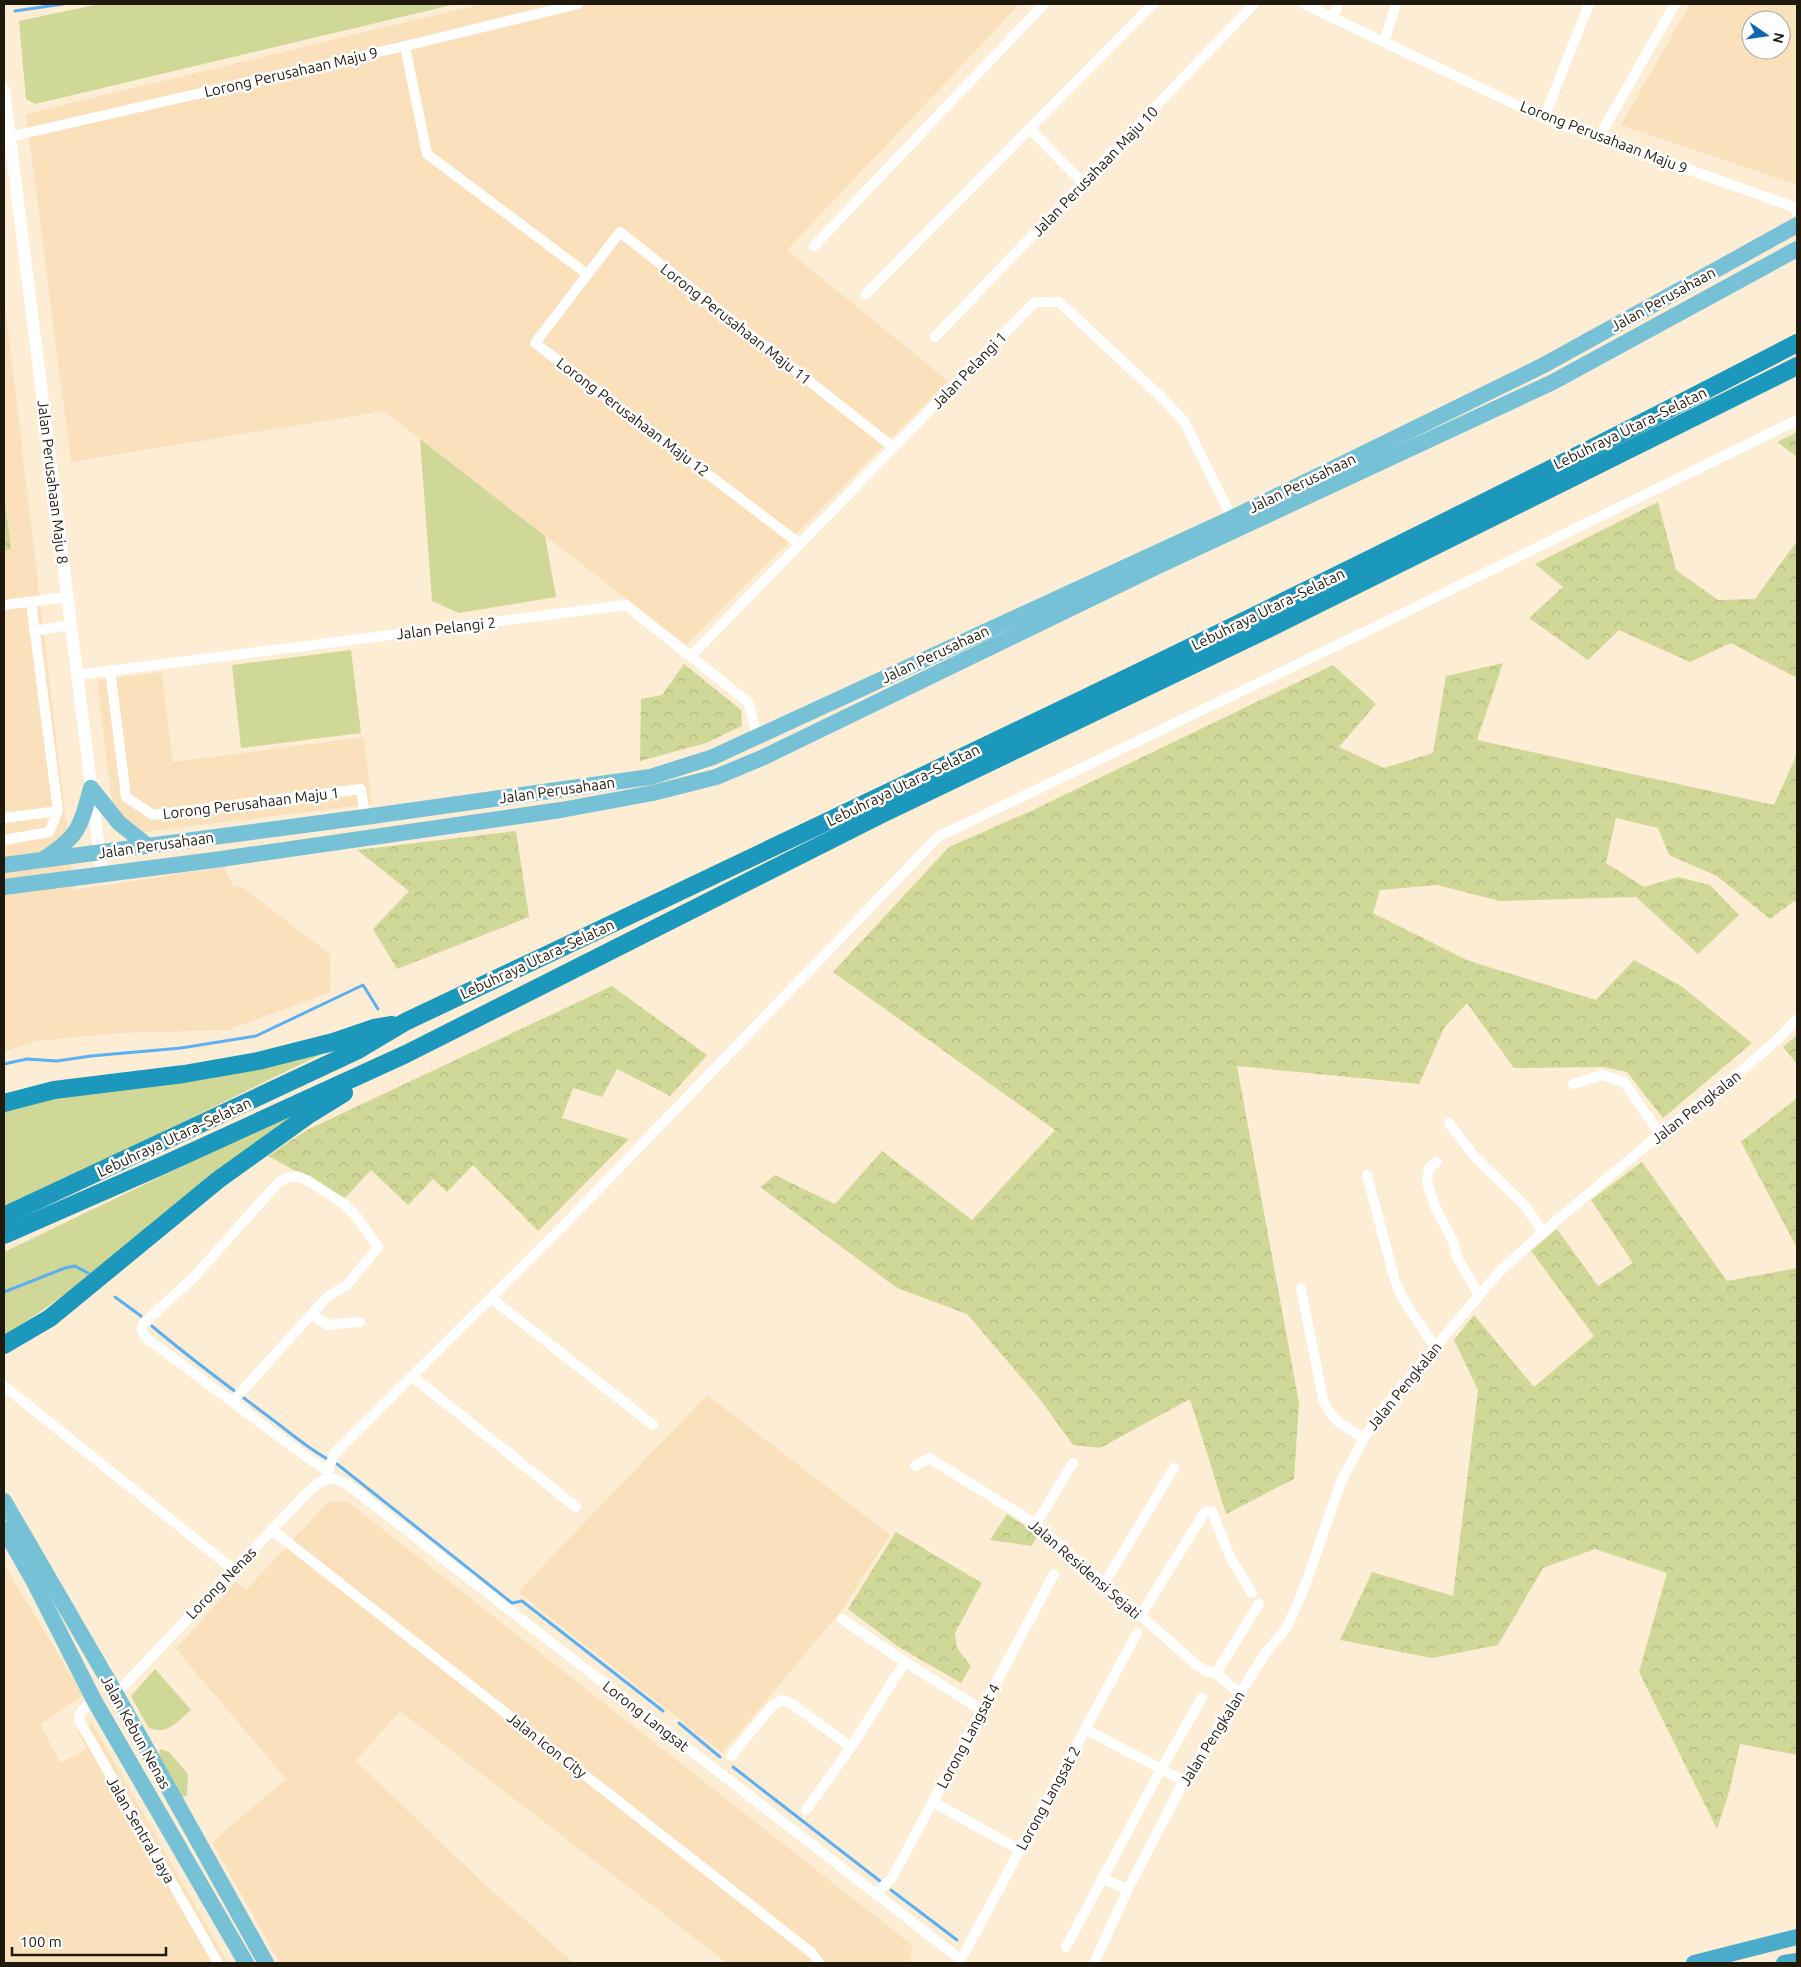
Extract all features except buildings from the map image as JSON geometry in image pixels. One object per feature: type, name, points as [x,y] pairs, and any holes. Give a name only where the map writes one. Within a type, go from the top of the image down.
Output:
[{"type":"highway","name":"Lebuhraya Utara–Selatan","points":[[4,1216],[358,1050],[405,1022],[1181,652],[1699,394],[1797,343]]},
{"type":"highway","name":"Lebuhraya Utara–Selatan","points":[[4,1235],[162,1166],[406,1054],[882,814],[1273,627],[1797,366]]},
{"type":"highway","points":[[4,1103],[54,1090],[184,1074],[258,1061],[333,1042],[374,1028],[405,1022]]},
{"type":"highway","points":[[4,1345],[50,1318],[218,1180],[310,1114],[406,1054]]},
{"type":"highway","points":[[1694,1963],[1797,1937]]},
{"type":"highway","points":[[1784,1963],[1797,1961]]},
{"type":"main road","name":"Jalan Perusahaan","points":[[4,865],[650,777],[713,757],[757,735],[1232,518],[1544,365],[1797,225]]},
{"type":"main road","name":"Jalan Perusahaan","points":[[4,887],[214,860],[561,810],[653,793],[716,777],[764,757],[1158,566],[1553,382],[1797,249]]},
{"type":"main road","points":[[91,788],[120,823],[148,846]]},
{"type":"main road","points":[[42,860],[76,833],[91,788]]},
{"type":"main road","name":"Jalan Kebun Nenas","points":[[4,1501],[116,1694],[199,1846],[266,1963]]},
{"type":"main road","name":"Jalan Kebun Nenas","points":[[4,1530],[33,1580],[95,1702],[246,1963]]},
{"type":"street","name":"Lorong Perusahaan Maju 9","points":[[7,138],[578,4]]},
{"type":"street","points":[[814,246],[1044,4]]},
{"type":"street","points":[[866,294],[1153,4]]},
{"type":"street","name":"Jalan Perusahaan Maju 10","points":[[935,337],[1254,4]]},
{"type":"street","name":"Lorong Perusahaan Maju 9","points":[[1304,4],[1544,118],[1791,206],[1797,212]]},
{"type":"street","points":[[1333,18],[1338,4]]},
{"type":"street","points":[[1384,42],[1396,4]]},
{"type":"street","points":[[1544,118],[1589,4]]},
{"type":"street","points":[[1599,137],[1674,4]]},
{"type":"street","points":[[405,46],[427,154],[587,274]]},
{"type":"street","name":"Jalan Perusahaan Maju 8","points":[[4,90],[7,138],[102,873]]},
{"type":"street","points":[[1030,129],[1083,183]]},
{"type":"street","name":"Lorong Perusahaan Maju 11","points":[[587,274],[620,232],[894,448]]},
{"type":"street","name":"Lorong Perusahaan Maju 12","points":[[587,274],[535,343],[800,544]]},
{"type":"street","name":"Jalan Pelangi 1","points":[[691,656],[1035,302],[1059,302],[1161,397],[1184,421],[1232,518]]},
{"type":"street","points":[[329,1471],[334,1454],[491,1298],[772,1011],[938,838],[1382,624],[1797,420]]},
{"type":"street","points":[[4,605],[67,597]]},
{"type":"street","points":[[4,840],[49,832],[58,811],[31,602]]},
{"type":"street","name":"Jalan Pelangi 2","points":[[77,675],[626,605],[748,702],[757,735]]},
{"type":"street","points":[[34,631],[71,626]]},
{"type":"street","name":"Lorong Perusahaan Maju 1","points":[[110,670],[126,797],[153,816],[361,789],[365,817]]},
{"type":"street","points":[[4,818],[58,811]]},
{"type":"street","name":"Jalan Pengkalan","points":[[1094,1963],[1128,1889],[1184,1781],[1265,1654],[1288,1625],[1304,1588],[1341,1482],[1364,1438],[1386,1405],[1434,1346],[1499,1272],[1543,1232],[1660,1134],[1740,1072],[1777,1040],[1797,1019]]},
{"type":"street","points":[[1573,1084],[1602,1075],[1624,1082],[1660,1134]]},
{"type":"street","points":[[1449,1123],[1474,1156],[1526,1207],[1543,1232]]},
{"type":"street","points":[[1437,1162],[1429,1168],[1427,1182],[1436,1209],[1453,1241],[1457,1257],[1478,1295]]},
{"type":"street","points":[[1367,1175],[1395,1281],[1403,1299],[1434,1346]]},
{"type":"street","name":"Lorong Langsat","points":[[312,1314],[327,1298],[347,1286],[378,1247],[356,1216],[344,1204],[307,1180],[296,1176],[286,1178],[277,1184],[194,1277],[143,1324],[142,1330],[145,1337],[237,1397],[306,1456],[347,1484],[960,1961]]},
{"type":"street","points":[[1301,1289],[1323,1399],[1327,1410],[1342,1425],[1364,1438]]},
{"type":"street","points":[[491,1298],[653,1424]]},
{"type":"street","points":[[237,1397],[312,1314],[328,1325],[360,1322]]},
{"type":"street","points":[[413,1377],[576,1507]]},
{"type":"street","points":[[4,1386],[234,1570]]},
{"type":"street","name":"Jalan Residensi Sejati","points":[[915,1466],[929,1458],[1036,1524],[1198,1666],[1206,1671],[1216,1673],[1240,1694]]},
{"type":"street","points":[[1036,1524],[1073,1463]]},
{"type":"street","points":[[1104,1584],[1174,1468]]},
{"type":"street","name":"Lorong Nenas","points":[[116,1694],[329,1471]]},
{"type":"street","points":[[1140,1616],[1204,1512],[1212,1512],[1231,1560],[1252,1593]]},
{"type":"street","name":"Jalan Icon City","points":[[272,1530],[812,1953],[819,1963]]},
{"type":"street","name":"Lorong Langsat 4","points":[[875,1894],[892,1878],[1054,1574]]},
{"type":"street","points":[[1216,1673],[1259,1604]]},
{"type":"street","points":[[842,1619],[905,1662],[982,1710]]},
{"type":"street","name":"Lorong Langsat 2","points":[[960,1961],[1137,1634]]},
{"type":"street","points":[[806,1810],[852,1747],[905,1662]]},
{"type":"street","points":[[1066,1947],[1161,1769],[1202,1698]]},
{"type":"street","points":[[731,1756],[773,1705],[782,1700],[789,1702],[852,1747]]},
{"type":"street","name":"Jalan Sentral Jaya","points":[[95,1702],[80,1711],[78,1717],[218,1963]]},
{"type":"street","points":[[1086,1729],[1184,1781]]},
{"type":"street","points":[[933,1802],[1020,1850]]},
{"type":"street","points":[[1102,1879],[1128,1889]]},
{"type":"shaded area","points":[[481,4],[1020,4],[787,250],[948,381],[686,645],[384,411],[71,462],[26,114]]},
{"type":"shaded area","points":[[1690,4],[1797,4],[1797,185],[1621,125]]},
{"type":"shaded area","points":[[4,295],[74,890],[224,867],[234,887],[242,887],[330,954],[330,992],[228,1030],[119,1033],[36,1041],[4,1052]]},
{"type":"shaded area","points":[[162,672],[173,762],[364,737],[372,804],[144,832],[113,809],[97,680]]},
{"type":"shaded area","points":[[707,1395],[890,1535],[842,1610],[722,1753],[518,1592]]},
{"type":"shaded area","points":[[328,1502],[348,1502],[912,1945],[910,1963],[727,1963],[400,1711],[356,1761],[479,1879],[574,1963],[280,1963],[212,1842],[286,1779],[176,1649],[236,1582],[246,1590]]},
{"type":"shaded area","points":[[4,1565],[83,1695],[40,1724],[60,1763],[87,1749],[78,1732],[92,1723],[228,1963],[4,1963]]},
{"type":"green space","points":[[99,4],[456,4],[35,104],[26,99],[19,21]]},
{"type":"green space","points":[[1797,432],[1797,457],[1777,442]]},
{"type":"green space","points":[[420,439],[545,536],[556,597],[459,613],[432,601]]},
{"type":"green space","points":[[4,497],[11,549],[4,550]]},
{"type":"green space","points":[[1658,502],[1676,570],[1718,600],[1755,599],[1797,541],[1797,678],[1731,643],[1690,662],[1619,630],[1588,660],[1529,618],[1563,587],[1535,564]]},
{"type":"green space","points":[[351,650],[361,733],[241,748],[232,665]]},
{"type":"green space","points":[[1503,663],[1477,740],[1774,805],[1797,754],[1797,903],[1794,901],[1770,919],[1717,876],[1669,855],[1658,828],[1616,818],[1606,863],[1644,887],[1678,877],[1710,885],[1739,915],[1698,954],[1636,897],[1500,901],[1437,885],[1380,890],[1373,913],[1469,961],[1596,1000],[1634,960],[1681,986],[1752,1043],[1663,1118],[1627,1072],[1604,1067],[1514,1068],[1467,1003],[1444,1028],[1419,1084],[1237,1066],[1299,1403],[1294,1479],[1226,1514],[1190,1399],[1100,1448],[1073,1445],[1039,1398],[967,1314],[897,1288],[760,1187],[775,1175],[835,1204],[882,1151],[972,1220],[1055,1130],[833,972],[949,847],[1033,810],[1333,665],[1376,704],[1339,747],[1384,768],[1433,753],[1446,676]]},
{"type":"green space","points":[[684,664],[741,710],[742,726],[706,743],[640,761],[641,699],[662,695]]},
{"type":"green space","points":[[516,831],[529,917],[397,969],[373,929],[409,891],[357,850]]},
{"type":"green space","points":[[612,986],[707,1055],[670,1096],[617,1069],[602,1097],[573,1088],[562,1118],[629,1139],[538,1231],[473,1165],[447,1192],[433,1179],[408,1205],[371,1170],[345,1198],[268,1156],[307,1130]]},
{"type":"green space","points":[[1797,1035],[1797,1064],[1783,1047]]},
{"type":"green space","points":[[326,1052],[4,1209],[4,1107]]},
{"type":"green space","points":[[333,1094],[68,1292],[4,1337],[4,1252]]},
{"type":"green space","points":[[1797,1098],[1797,1248],[1741,1142]]},
{"type":"green space","points":[[1642,1162],[1727,1281],[1797,1268],[1797,1755],[1740,1744],[1729,1792],[1717,1829],[1639,1672],[1667,1573],[1595,1549],[1543,1568],[1498,1645],[1432,1658],[1340,1640],[1372,1572],[1453,1596],[1478,1390],[1454,1340],[1474,1315],[1534,1387],[1594,1336],[1531,1251],[1557,1229],[1598,1286],[1633,1263],[1591,1200]]},
{"type":"green space","points":[[1007,1514],[1038,1535],[1032,1546],[990,1540]]},
{"type":"green space","points":[[896,1532],[982,1583],[955,1633],[957,1648],[971,1666],[961,1683],[897,1646],[848,1609]]},
{"type":"green space","points":[[155,1669],[191,1710],[176,1723],[160,1730],[148,1727],[131,1696]]},
{"type":"green space","points":[[160,1749],[169,1752],[188,1774],[187,1796],[182,1797],[159,1756]]},
{"type":"waterway","points":[[15,11],[63,4]]},
{"type":"waterway","points":[[4,1064],[27,1059],[57,1061],[181,1048],[256,1036],[363,985],[378,1009]]},
{"type":"waterway","points":[[4,1292],[65,1268],[75,1266],[88,1273]]},
{"type":"waterway","points":[[115,1297],[141,1316]]},
{"type":"waterway","points":[[152,1326],[192,1359],[298,1439],[317,1453],[337,1464],[512,1603],[522,1601],[663,1711]]},
{"type":"waterway","points":[[679,1723],[720,1757]]},
{"type":"waterway","points":[[733,1767],[880,1881]]},
{"type":"waterway","points":[[891,1890],[957,1940]]}]
